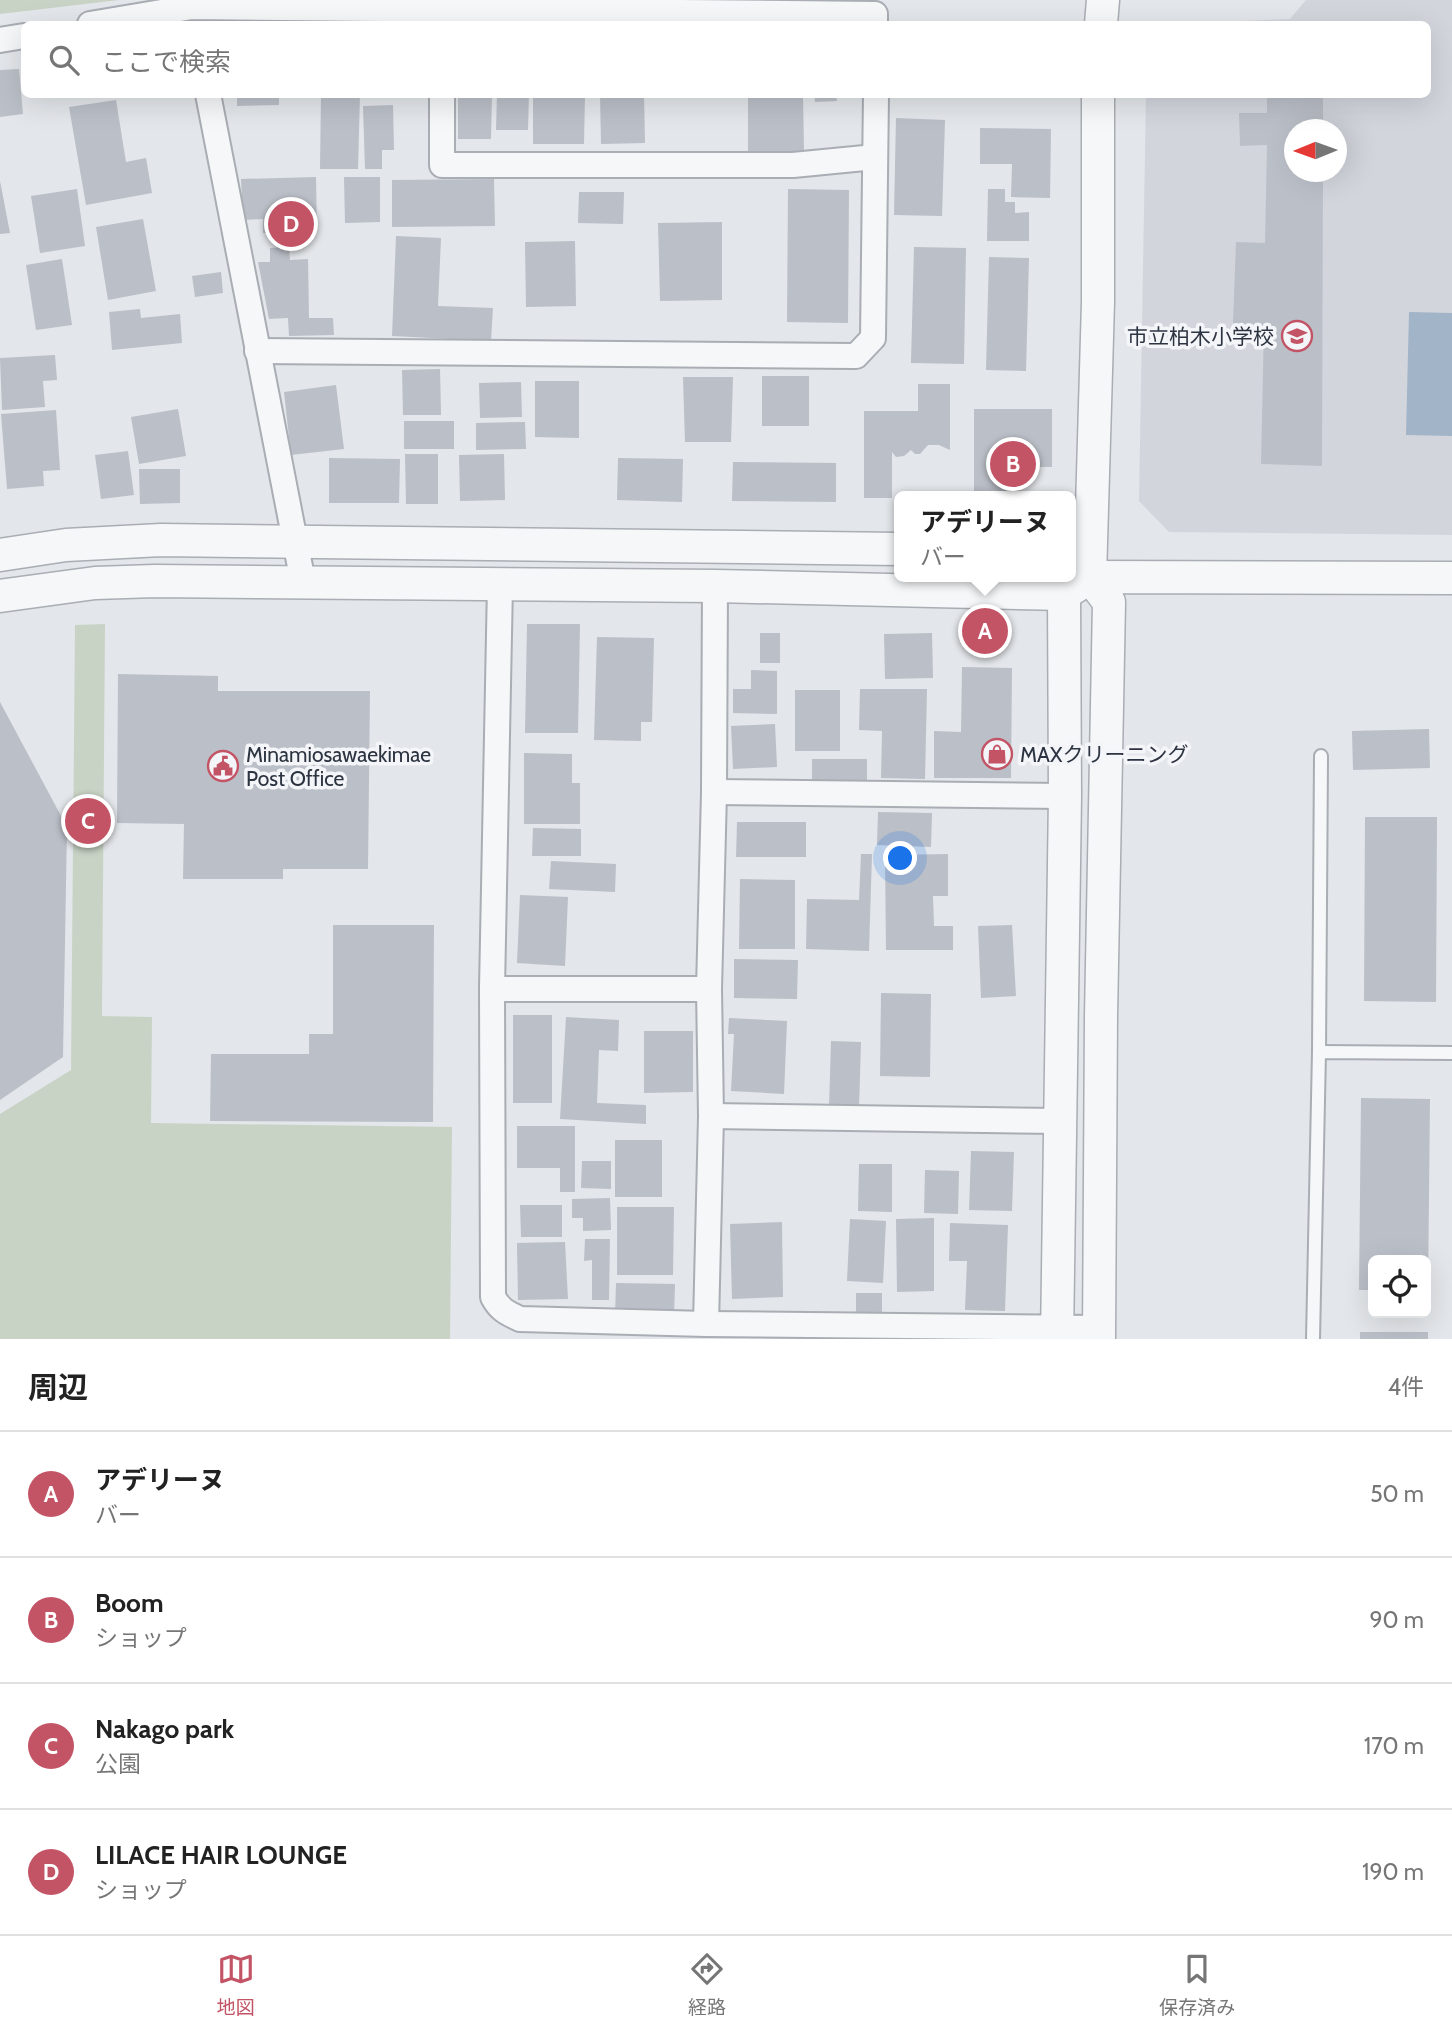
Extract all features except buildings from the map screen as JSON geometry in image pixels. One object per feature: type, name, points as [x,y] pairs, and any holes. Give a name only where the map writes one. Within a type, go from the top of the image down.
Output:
[{"type":"street","points":[[1101,21],[1103,0]]},
{"type":"street","points":[[129,21],[194,16],[442,18],[875,14],[875,21]]},
{"type":"street","points":[[0,40],[21,36]]},
{"type":"street","points":[[209,98],[303,582]]},
{"type":"street","points":[[442,98],[442,165],[793,165],[875,157]]},
{"type":"street","points":[[257,351],[856,356],[873,338],[876,98]]},
{"type":"street","points":[[500,583],[492,989],[494,1297],[498,1306],[505,1313],[520,1319],[1099,1334],[1101,1016],[1109,603],[1081,570],[1098,302],[1098,98]]},
{"type":"street","points":[[0,555],[110,541],[894,549]]},
{"type":"street","points":[[1081,570],[1452,578]]},
{"type":"street","points":[[0,596],[95,583],[303,582],[715,586],[1064,594]]},
{"type":"street","points":[[1057,1333],[1065,796],[1064,594],[1072,582]]},
{"type":"street","points":[[706,1324],[711,1116],[709,989],[715,792],[715,586]]},
{"type":"street","points":[[715,792],[1065,796]]},
{"type":"street","points":[[492,989],[709,989]]},
{"type":"street","points":[[711,1116],[1059,1121]]},
{"type":"lane","points":[[1313,1339],[1321,756]]},
{"type":"lane","points":[[1318,1052],[1452,1053]]},
{"type":"shaded area","name":"市立柏木小学校","points":[[1306,0],[1452,0],[1452,535],[1169,532],[1139,501],[1146,98],[1431,98],[1431,21],[1239,21],[1290,19]]},
{"type":"green space","points":[[0,0],[119,0],[0,14]]},
{"type":"green space","points":[[105,624],[102,1016],[152,1017],[151,1123],[452,1127],[450,1339],[0,1339],[0,1114],[71,1070],[75,625]]},
{"type":"water","points":[[1409,312],[1452,313],[1452,436],[1406,435]]},
{"type":"place","name":"LILACE HAIR LOUNGE","points":[[291,224]]},
{"type":"place","name":"市立柏木小学校","points":[[1297,336]]},
{"type":"place","name":"Boom","points":[[1013,464]]},
{"type":"place","name":"アデリーヌ","points":[[985,631]]},
{"type":"place","name":"MAXクリーニング","points":[[997,754]]},
{"type":"place","name":"Minamiosawaekimae Post Office","points":[[223,766]]},
{"type":"place","name":"Nakago park","points":[[88,821]]}]
